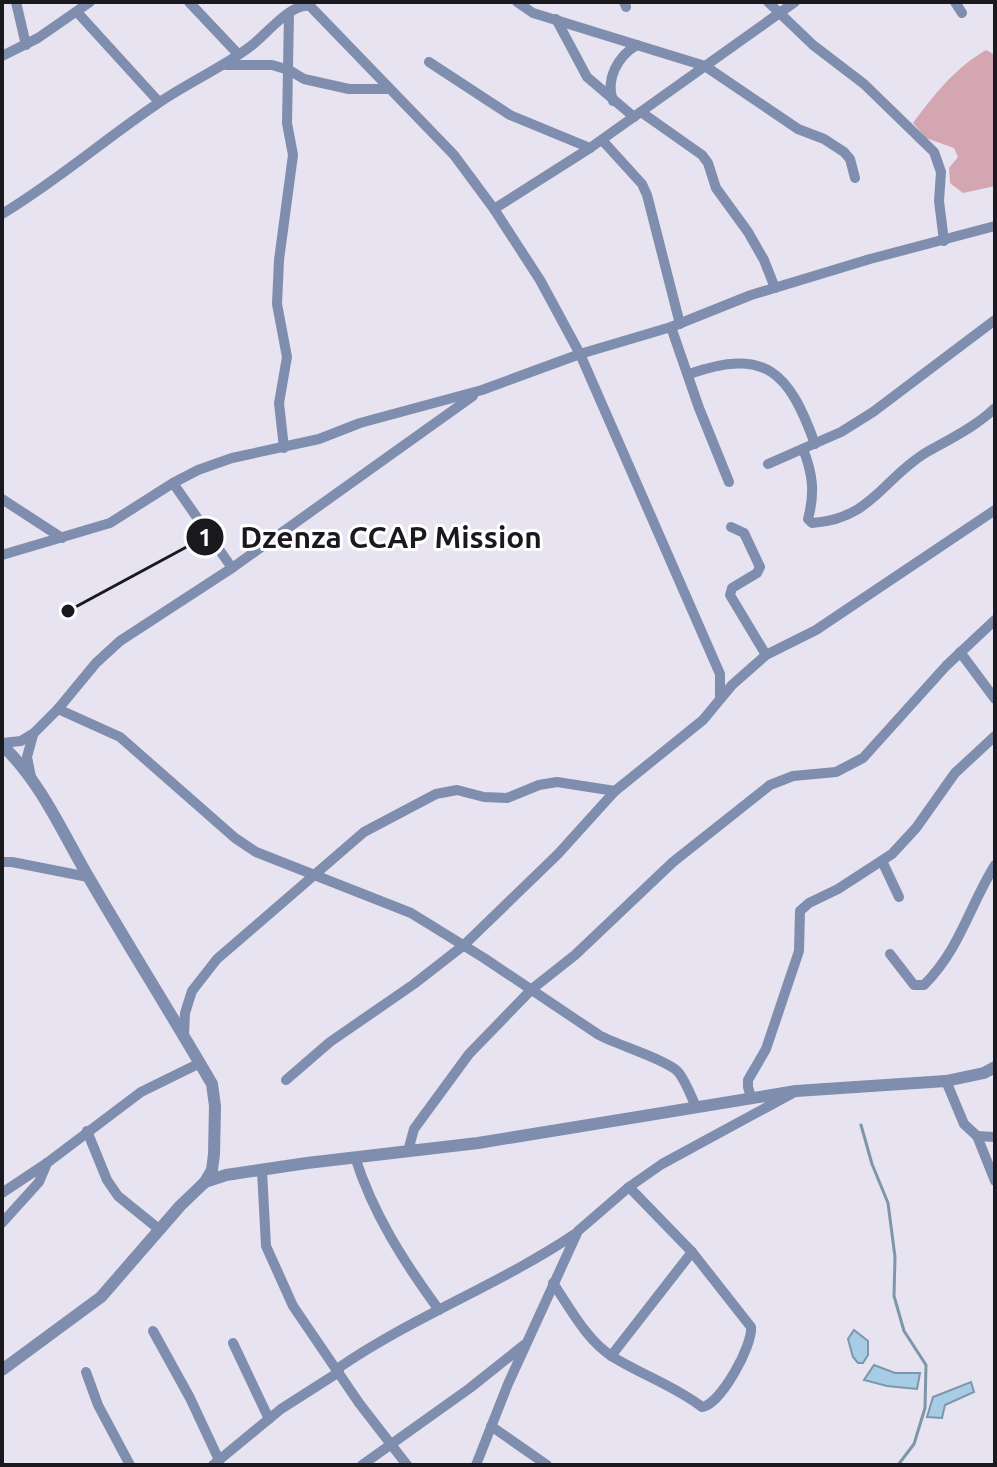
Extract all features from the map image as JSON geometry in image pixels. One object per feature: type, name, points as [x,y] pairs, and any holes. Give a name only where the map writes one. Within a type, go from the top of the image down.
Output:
[{"type":"street","points":[[16,2],[26,45]]},
{"type":"street","points":[[2,56],[26,45],[90,2]]},
{"type":"street","points":[[189,2],[238,54]]},
{"type":"street","points":[[517,2],[536,7],[556,19],[705,66],[798,129],[824,139],[844,152],[850,159],[855,178]]},
{"type":"street","points":[[768,2],[813,45],[864,84],[934,152],[941,172],[939,201],[944,241]]},
{"type":"street","points":[[494,209],[602,140],[795,2]]},
{"type":"street","points":[[955,2],[962,13]]},
{"type":"street","points":[[2,214],[159,102],[238,54],[299,5],[308,4],[446,145],[494,209],[540,280],[580,354],[720,674],[720,699]]},
{"type":"street","points":[[77,12],[159,102]]},
{"type":"street","points":[[284,448],[279,403],[287,357],[277,304],[279,260],[293,155],[287,123],[289,13]]},
{"type":"street","points":[[556,19],[587,77],[613,101],[694,148],[708,163],[716,188],[748,232],[775,288]]},
{"type":"street","points":[[613,101],[610,92],[618,61],[637,45]]},
{"type":"street","points":[[429,62],[510,115],[590,148]]},
{"type":"street","points":[[220,66],[272,65],[304,79],[349,89],[389,89]]},
{"type":"street","points":[[602,140],[642,184],[647,195],[689,374],[699,408],[729,482]]},
{"type":"street","points":[[2,555],[118,520],[173,483],[232,458],[284,448],[360,423],[482,390],[580,354],[676,326],[775,288],[995,226]]},
{"type":"street","points":[[768,464],[841,432],[873,412],[995,320]]},
{"type":"street","points":[[689,374],[727,362],[763,366],[796,396],[815,444]]},
{"type":"street","points":[[2,744],[21,741],[34,733],[108,651],[232,568],[482,390]]},
{"type":"street","points":[[803,449],[812,479],[813,498],[808,519],[812,523],[828,522],[864,507],[923,456],[995,408]]},
{"type":"street","points":[[173,483],[232,568]]},
{"type":"street","points":[[2,499],[62,538]]},
{"type":"street","points":[[286,1080],[330,1042],[464,945],[558,854],[615,791],[703,720],[720,699],[766,655],[816,630],[995,510]]},
{"type":"street","points":[[731,527],[744,533],[760,567],[757,573],[732,588],[730,595],[766,655]]},
{"type":"street","points":[[408,1151],[414,1129],[469,1054],[532,989],[575,955],[673,862],[770,785],[793,776],[836,772],[863,758],[960,652],[995,620]]},
{"type":"street","points":[[960,652],[995,699]]},
{"type":"street","points":[[58,709],[120,737],[245,846],[266,857],[395,905],[464,945],[616,1045],[670,1064],[679,1073],[696,1107]]},
{"type":"street","points":[[31,777],[27,757],[34,733]]},
{"type":"street","points":[[751,1097],[748,1080],[766,1049],[799,951],[800,911],[882,861],[916,828],[955,773],[995,736]]},
{"type":"street","points":[[2,744],[31,777],[200,1063],[215,1095],[214,1154],[212,1170],[205,1182],[101,1297],[2,1370]]},
{"type":"street","points":[[185,1039],[188,1001],[207,970],[237,940],[264,921],[364,832],[441,792],[457,790],[484,797],[507,798],[539,785],[557,782],[615,791]]},
{"type":"street","points":[[882,861],[899,897]]},
{"type":"street","points":[[2,862],[88,877]]},
{"type":"street","points":[[890,954],[914,985],[924,985],[957,944],[968,915],[995,865]]},
{"type":"street","points":[[2,1193],[154,1083],[200,1063]]},
{"type":"street","points":[[205,1182],[226,1175],[478,1143],[751,1097],[946,1081],[984,1073],[995,1067]]},
{"type":"street","points":[[946,1081],[964,1124],[977,1136],[995,1181]]},
{"type":"street","points":[[153,1331],[190,1398],[216,1463],[269,1419],[390,1333],[481,1289],[578,1231],[629,1187],[662,1164],[796,1091]]},
{"type":"street","points":[[87,1131],[107,1180],[118,1196],[160,1230]]},
{"type":"street","points":[[977,1136],[995,1137]]},
{"type":"street","points":[[355,1157],[373,1206],[407,1266],[439,1310]]},
{"type":"street","points":[[2,1223],[39,1182],[47,1163]]},
{"type":"street","points":[[262,1171],[266,1246],[293,1306],[359,1403],[407,1465]]},
{"type":"street","points":[[553,1283],[588,1332],[611,1356],[685,1394],[702,1407],[707,1407],[721,1394],[749,1341],[751,1327],[692,1252],[629,1187]]},
{"type":"street","points":[[476,1465],[578,1231]]},
{"type":"street","points":[[611,1356],[692,1252]]},
{"type":"street","points":[[362,1465],[470,1388],[527,1342]]},
{"type":"street","points":[[233,1343],[269,1419]]},
{"type":"street","points":[[86,1372],[98,1405],[130,1465]]},
{"type":"street","points":[[491,1426],[547,1465]]},
{"type":"shaded area","points":[[986,50],[995,55],[995,186],[963,193],[950,183],[949,168],[958,157],[954,148],[926,138],[913,123],[955,74]]},
{"type":"water","points":[[854,1330],[868,1341],[868,1355],[863,1363],[858,1363],[853,1357],[848,1339]]},
{"type":"water","points":[[874,1365],[895,1373],[920,1373],[917,1389],[864,1380]]},
{"type":"water","points":[[971,1382],[974,1392],[945,1405],[942,1418],[927,1417],[933,1397]]},
{"type":"waterway","points":[[861,1125],[888,1203],[895,1257],[894,1296],[904,1331],[926,1365],[925,1408],[914,1444],[898,1465]]},
{"type":"place","name":"Dzenza CCAP Mission","points":[[68,611]]}]
